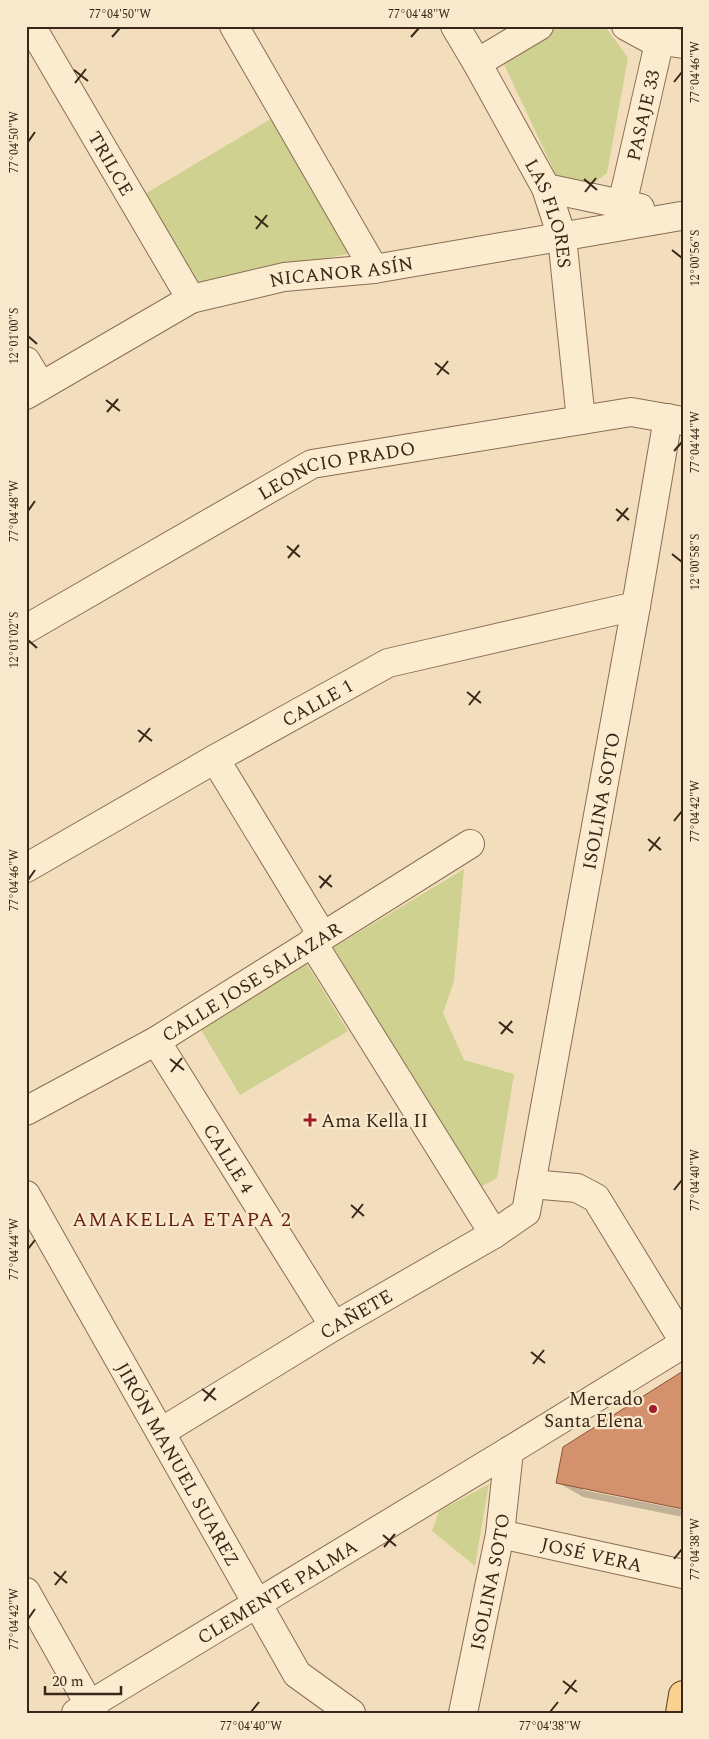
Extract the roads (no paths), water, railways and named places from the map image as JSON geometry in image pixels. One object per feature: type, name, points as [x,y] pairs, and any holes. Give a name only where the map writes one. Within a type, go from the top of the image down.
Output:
[{"type":"main road","points":[[680,1713],[683,1695]]},
{"type":"street","name":"TRILCE","points":[[31,26],[191,300]]},
{"type":"street","points":[[234,26],[374,269]]},
{"type":"street","name":"LAS FLORES","points":[[455,26],[477,62],[546,188],[562,237],[582,420]]},
{"type":"street","points":[[477,62],[538,26]]},
{"type":"street","points":[[626,26],[650,39],[669,37]]},
{"type":"street","name":"PASAJE 33","points":[[622,204],[669,37]]},
{"type":"street","name":"NICANOR ASÍN","points":[[546,188],[682,216]]},
{"type":"street","name":"NICANOR ASÍN","points":[[34,390],[191,300],[284,277],[374,269],[682,216]]},
{"type":"street","points":[[26,361],[34,390]]},
{"type":"street","name":"LEONCIO PRADO","points":[[26,629],[312,464],[631,412],[675,420]]},
{"type":"street","name":"ISOLINA SOTO","points":[[531,1184],[636,606],[675,420]]},
{"type":"street","name":"CALLE 1","points":[[26,868],[388,663],[636,606]]},
{"type":"street","points":[[216,759],[317,938],[494,1234]]},
{"type":"street","name":"CALLE JOSE SALAZAR","points":[[26,1111],[156,1040],[470,844]]},
{"type":"street","name":"CALLE 4","points":[[156,1040],[334,1326]]},
{"type":"street","points":[[531,1184],[577,1188],[596,1198],[683,1340]]},
{"type":"street","name":"CAÑETE","points":[[161,1432],[334,1326],[494,1234],[526,1212],[531,1184]]},
{"type":"street","name":"JIRÓN MANUEL SUAREZ","points":[[26,1195],[297,1674],[351,1713]]},
{"type":"street","name":"CLEMENTE PALMA","points":[[87,1710],[683,1344]]},
{"type":"street","name":"ISOLINA SOTO","points":[[463,1713],[500,1534],[509,1451]]},
{"type":"street","name":"JOSÉ VERA","points":[[500,1534],[683,1574]]},
{"type":"street","points":[[26,1592],[87,1710]]},
{"type":"place","name":"Ama Kella II","points":[[310,1120]]},
{"type":"place","name":"Mercado Santa Elena","points":[[653,1409]]},
{"type":"district","name":"AMAKELLA ETAPA 2","points":[[182,1219]]}]
